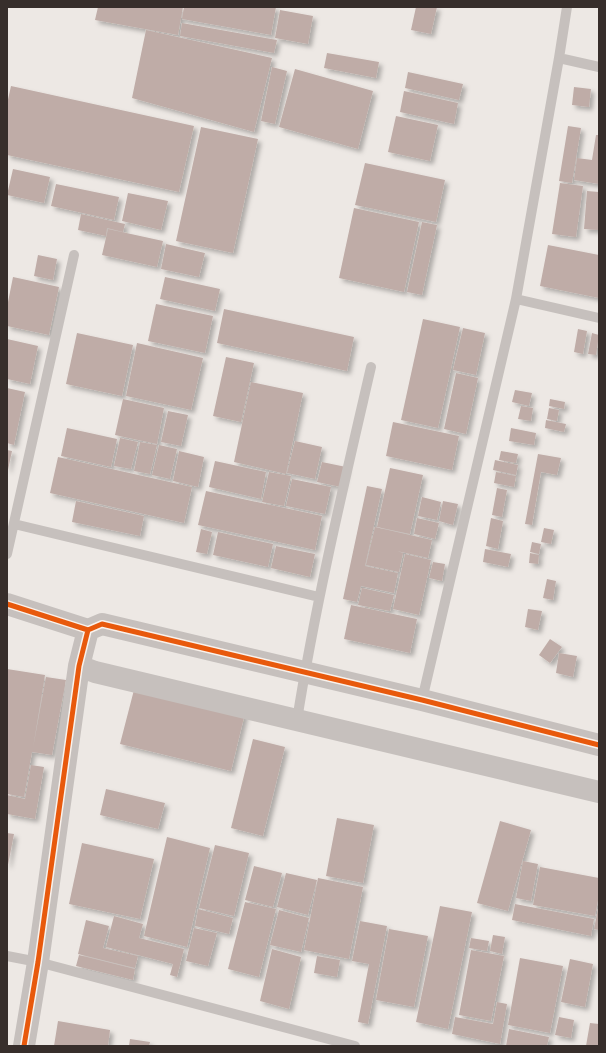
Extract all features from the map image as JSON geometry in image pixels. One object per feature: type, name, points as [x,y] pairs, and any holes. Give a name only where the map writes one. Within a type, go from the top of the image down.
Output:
[{"type":"street","points":[[7,604],[88,630],[102,624],[422,700],[599,745]]},
{"type":"street","points":[[24,1046],[38,962],[78,666],[88,630]]},
{"type":"street","points":[[78,666],[95,672],[599,792]]},
{"type":"lane","points":[[422,700],[516,299],[567,7]]},
{"type":"lane","points":[[559,58],[599,67]]},
{"type":"lane","points":[[7,554],[74,255]]},
{"type":"lane","points":[[516,299],[599,318]]},
{"type":"lane","points":[[297,720],[304,672],[319,597],[370,367]]},
{"type":"lane","points":[[14,524],[319,597]]},
{"type":"lane","points":[[7,956],[38,962],[355,1046]]},
{"type":"building","points":[[98,7],[183,7],[178,35],[95,20]]},
{"type":"building","points":[[184,7],[276,7],[271,35],[182,19]]},
{"type":"building","points":[[416,7],[437,7],[431,34],[411,30]]},
{"type":"building","points":[[280,10],[313,16],[308,44],[275,38]]},
{"type":"building","points":[[182,23],[277,40],[274,53],[180,36]]},
{"type":"building","points":[[146,30],[272,58],[254,132],[132,98]]},
{"type":"building","points":[[327,53],[379,62],[376,78],[324,68]]},
{"type":"building","points":[[272,67],[287,71],[275,124],[261,121]]},
{"type":"building","points":[[295,69],[373,91],[358,149],[279,127]]},
{"type":"building","points":[[408,72],[463,84],[459,100],[405,88]]},
{"type":"building","points":[[11,86],[194,126],[179,192],[7,155],[7,104]]},
{"type":"building","points":[[574,87],[591,89],[589,107],[572,105]]},
{"type":"building","points":[[404,91],[458,103],[454,124],[400,112]]},
{"type":"building","points":[[396,116],[438,125],[430,161],[388,152]]},
{"type":"building","points":[[568,126],[581,128],[572,183],[559,181]]},
{"type":"building","points":[[201,127],[258,139],[233,253],[176,241]]},
{"type":"building","points":[[596,135],[599,135],[599,184],[574,180],[577,158],[592,160]]},
{"type":"building","points":[[365,163],[445,180],[436,222],[355,205]]},
{"type":"building","points":[[13,169],[50,177],[44,203],[7,195]]},
{"type":"building","points":[[560,183],[583,186],[576,237],[552,234]]},
{"type":"building","points":[[56,184],[119,197],[114,220],[51,206]]},
{"type":"building","points":[[587,191],[599,192],[599,230],[584,229]]},
{"type":"building","points":[[128,193],[168,201],[161,230],[122,221]]},
{"type":"building","points":[[354,208],[419,222],[404,292],[339,278]]},
{"type":"building","points":[[81,214],[125,224],[123,232],[107,228],[106,236],[78,230]]},
{"type":"building","points":[[422,222],[437,225],[422,295],[407,292]]},
{"type":"building","points":[[108,229],[163,241],[157,267],[102,255]]},
{"type":"building","points":[[166,244],[205,253],[199,277],[161,269]]},
{"type":"building","points":[[548,245],[599,255],[599,298],[540,286]]},
{"type":"building","points":[[38,255],[57,259],[53,280],[34,276]]},
{"type":"building","points":[[13,277],[59,287],[49,335],[7,326],[7,307]]},
{"type":"building","points":[[165,277],[220,289],[215,311],[160,299]]},
{"type":"building","points":[[156,304],[213,316],[205,353],[148,341]]},
{"type":"building","points":[[224,309],[354,337],[347,371],[217,343]]},
{"type":"building","points":[[423,319],[460,327],[438,428],[401,420]]},
{"type":"building","points":[[463,328],[485,333],[476,375],[453,370]]},
{"type":"building","points":[[578,329],[587,331],[583,354],[574,352]]},
{"type":"building","points":[[77,333],[133,345],[122,396],[66,384]]},
{"type":"building","points":[[592,333],[599,335],[596,355],[588,354]]},
{"type":"building","points":[[7,339],[38,346],[30,384],[7,379]]},
{"type":"building","points":[[137,343],[203,358],[191,410],[126,396]]},
{"type":"building","points":[[226,357],[254,363],[241,422],[213,416]]},
{"type":"building","points":[[456,373],[478,378],[466,434],[444,429]]},
{"type":"building","points":[[251,382],[303,393],[286,474],[234,462]]},
{"type":"building","points":[[7,388],[25,392],[14,445],[7,443]]},
{"type":"building","points":[[515,390],[532,393],[529,406],[512,402]]},
{"type":"building","points":[[123,399],[164,408],[157,444],[115,435]]},
{"type":"building","points":[[550,399],[565,402],[564,409],[549,406]]},
{"type":"building","points":[[521,406],[533,408],[531,421],[518,419]]},
{"type":"building","points":[[549,408],[559,410],[557,421],[547,419]]},
{"type":"building","points":[[168,411],[188,415],[181,446],[161,442]]},
{"type":"building","points":[[546,420],[566,424],[564,432],[545,428]]},
{"type":"building","points":[[393,422],[459,436],[452,470],[386,456]]},
{"type":"building","points":[[67,428],[117,439],[111,467],[61,456]]},
{"type":"building","points":[[511,428],[536,433],[534,445],[509,441]]},
{"type":"building","points":[[120,438],[138,442],[131,469],[114,466]]},
{"type":"building","points":[[295,441],[322,447],[315,479],[287,473]]},
{"type":"building","points":[[140,442],[157,445],[150,474],[134,471]]},
{"type":"building","points":[[159,445],[177,449],[170,479],[152,475]]},
{"type":"building","points":[[7,450],[12,451],[8,470],[7,469]]},
{"type":"building","points":[[179,451],[204,457],[198,487],[173,481]]},
{"type":"building","points":[[501,451],[518,454],[516,463],[499,460]]},
{"type":"building","points":[[538,454],[561,458],[557,475],[541,472],[532,525],[525,524]]},
{"type":"building","points":[[58,457],[192,487],[184,523],[50,493]]},
{"type":"building","points":[[495,460],[518,465],[516,475],[493,470]]},
{"type":"building","points":[[215,461],[266,472],[261,499],[209,487]]},
{"type":"building","points":[[322,462],[346,467],[341,487],[317,482]]},
{"type":"building","points":[[390,468],[423,475],[410,534],[377,527]]},
{"type":"building","points":[[269,472],[291,476],[284,506],[262,502]]},
{"type":"building","points":[[496,472],[516,476],[514,487],[494,483]]},
{"type":"building","points":[[292,479],[331,487],[325,514],[286,506]]},
{"type":"building","points":[[367,486],[382,489],[365,566],[398,573],[394,593],[361,586],[357,602],[343,599]]},
{"type":"building","points":[[497,488],[507,490],[502,517],[492,515]]},
{"type":"building","points":[[206,491],[322,516],[315,550],[198,525]]},
{"type":"building","points":[[422,497],[441,502],[437,520],[418,516]]},
{"type":"building","points":[[76,501],[144,516],[140,536],[72,522]]},
{"type":"building","points":[[443,501],[458,504],[453,525],[439,521]]},
{"type":"building","points":[[417,518],[439,523],[435,539],[414,534]]},
{"type":"building","points":[[491,518],[503,521],[498,549],[486,546]]},
{"type":"building","points":[[375,527],[432,540],[428,558],[397,551],[403,553],[399,572],[366,565]]},
{"type":"building","points":[[544,528],[554,530],[551,544],[541,542]]},
{"type":"building","points":[[201,529],[212,532],[207,554],[196,552]]},
{"type":"building","points":[[218,532],[273,544],[268,567],[213,555]]},
{"type":"building","points":[[532,542],[541,544],[539,554],[530,552]]},
{"type":"building","points":[[276,546],[315,554],[310,577],[271,568]]},
{"type":"building","points":[[485,549],[511,554],[508,567],[483,562]]},
{"type":"building","points":[[530,553],[539,555],[538,564],[529,563]]},
{"type":"building","points":[[405,554],[431,560],[419,615],[393,609]]},
{"type":"building","points":[[433,562],[445,564],[442,581],[429,578]]},
{"type":"building","points":[[547,579],[556,581],[553,600],[543,598]]},
{"type":"building","points":[[362,588],[394,595],[390,611],[358,605]]},
{"type":"building","points":[[351,605],[417,619],[410,653],[344,639]]},
{"type":"building","points":[[528,609],[542,611],[538,630],[525,627]]},
{"type":"building","points":[[550,639],[562,647],[550,663],[539,655]]},
{"type":"building","points":[[559,653],[577,656],[573,677],[556,673]]},
{"type":"building","points":[[7,669],[45,675],[33,748],[46,677],[66,680],[52,755],[32,752],[24,797],[7,794]]},
{"type":"building","points":[[135,686],[245,713],[231,771],[120,744]]},
{"type":"building","points":[[253,739],[285,747],[263,836],[231,828]]},
{"type":"building","points":[[31,765],[44,767],[35,819],[7,814],[7,795],[25,799]]},
{"type":"building","points":[[106,789],[165,803],[158,829],[100,815]]},
{"type":"building","points":[[337,818],[374,825],[363,883],[326,876]]},
{"type":"building","points":[[500,821],[531,830],[508,911],[477,903]]},
{"type":"building","points":[[7,833],[14,834],[8,865],[7,865]]},
{"type":"building","points":[[167,837],[210,848],[187,947],[144,936]]},
{"type":"building","points":[[82,843],[154,859],[140,919],[69,904]]},
{"type":"building","points":[[215,845],[249,853],[234,916],[199,908]]},
{"type":"building","points":[[523,861],[538,864],[531,901],[516,898]]},
{"type":"building","points":[[254,866],[282,873],[273,907],[245,900]]},
{"type":"building","points":[[540,867],[599,878],[599,895],[595,916],[533,905]]},
{"type":"building","points":[[286,873],[317,880],[308,915],[277,907]]},
{"type":"building","points":[[318,878],[363,887],[349,959],[304,950]]},
{"type":"building","points":[[245,902],[276,909],[259,977],[228,969]]},
{"type":"building","points":[[515,904],[594,919],[591,936],[512,920]]},
{"type":"building","points":[[440,906],[472,912],[448,1029],[416,1022]]},
{"type":"building","points":[[198,909],[233,918],[229,934],[195,926]]},
{"type":"building","points":[[599,909],[599,930],[594,929]]},
{"type":"building","points":[[279,910],[309,918],[301,952],[270,945]]},
{"type":"building","points":[[114,916],[143,924],[139,938],[184,949],[177,977],[170,975],[173,964],[106,947]]},
{"type":"building","points":[[86,920],[109,926],[103,948],[138,956],[135,968],[78,954]]},
{"type":"building","points":[[360,921],[387,926],[368,1024],[358,1022],[369,964],[352,961]]},
{"type":"building","points":[[194,928],[217,933],[208,966],[186,961]]},
{"type":"building","points":[[389,929],[428,936],[414,1007],[376,1000]]},
{"type":"building","points":[[493,935],[505,937],[502,954],[490,951]]},
{"type":"building","points":[[471,938],[489,941],[487,951],[469,948]]},
{"type":"building","points":[[272,949],[301,957],[289,1009],[260,1001]]},
{"type":"building","points":[[471,950],[504,956],[491,1021],[459,1015]]},
{"type":"building","points":[[79,955],[135,969],[133,980],[76,966]]},
{"type":"building","points":[[317,956],[340,960],[337,977],[314,973]]},
{"type":"building","points":[[520,958],[563,966],[550,1033],[508,1025]]},
{"type":"building","points":[[570,959],[593,964],[585,1007],[561,1002]]},
{"type":"building","points":[[497,1002],[507,1004],[500,1044],[452,1034],[455,1017],[493,1024]]},
{"type":"building","points":[[559,1017],[574,1020],[571,1038],[555,1035]]},
{"type":"building","points":[[58,1021],[110,1030],[108,1046],[54,1046]]},
{"type":"building","points":[[590,1023],[599,1024],[599,1046],[586,1046]]},
{"type":"building","points":[[509,1029],[549,1037],[547,1046],[506,1046]]},
{"type":"building","points":[[130,1039],[150,1042],[149,1046],[129,1046]]},
{"type":"cycle path","points":[[7,604],[88,630],[102,624],[422,700],[599,745]]},
{"type":"cycle path","points":[[24,1046],[38,962],[79,666],[88,630]]}]
